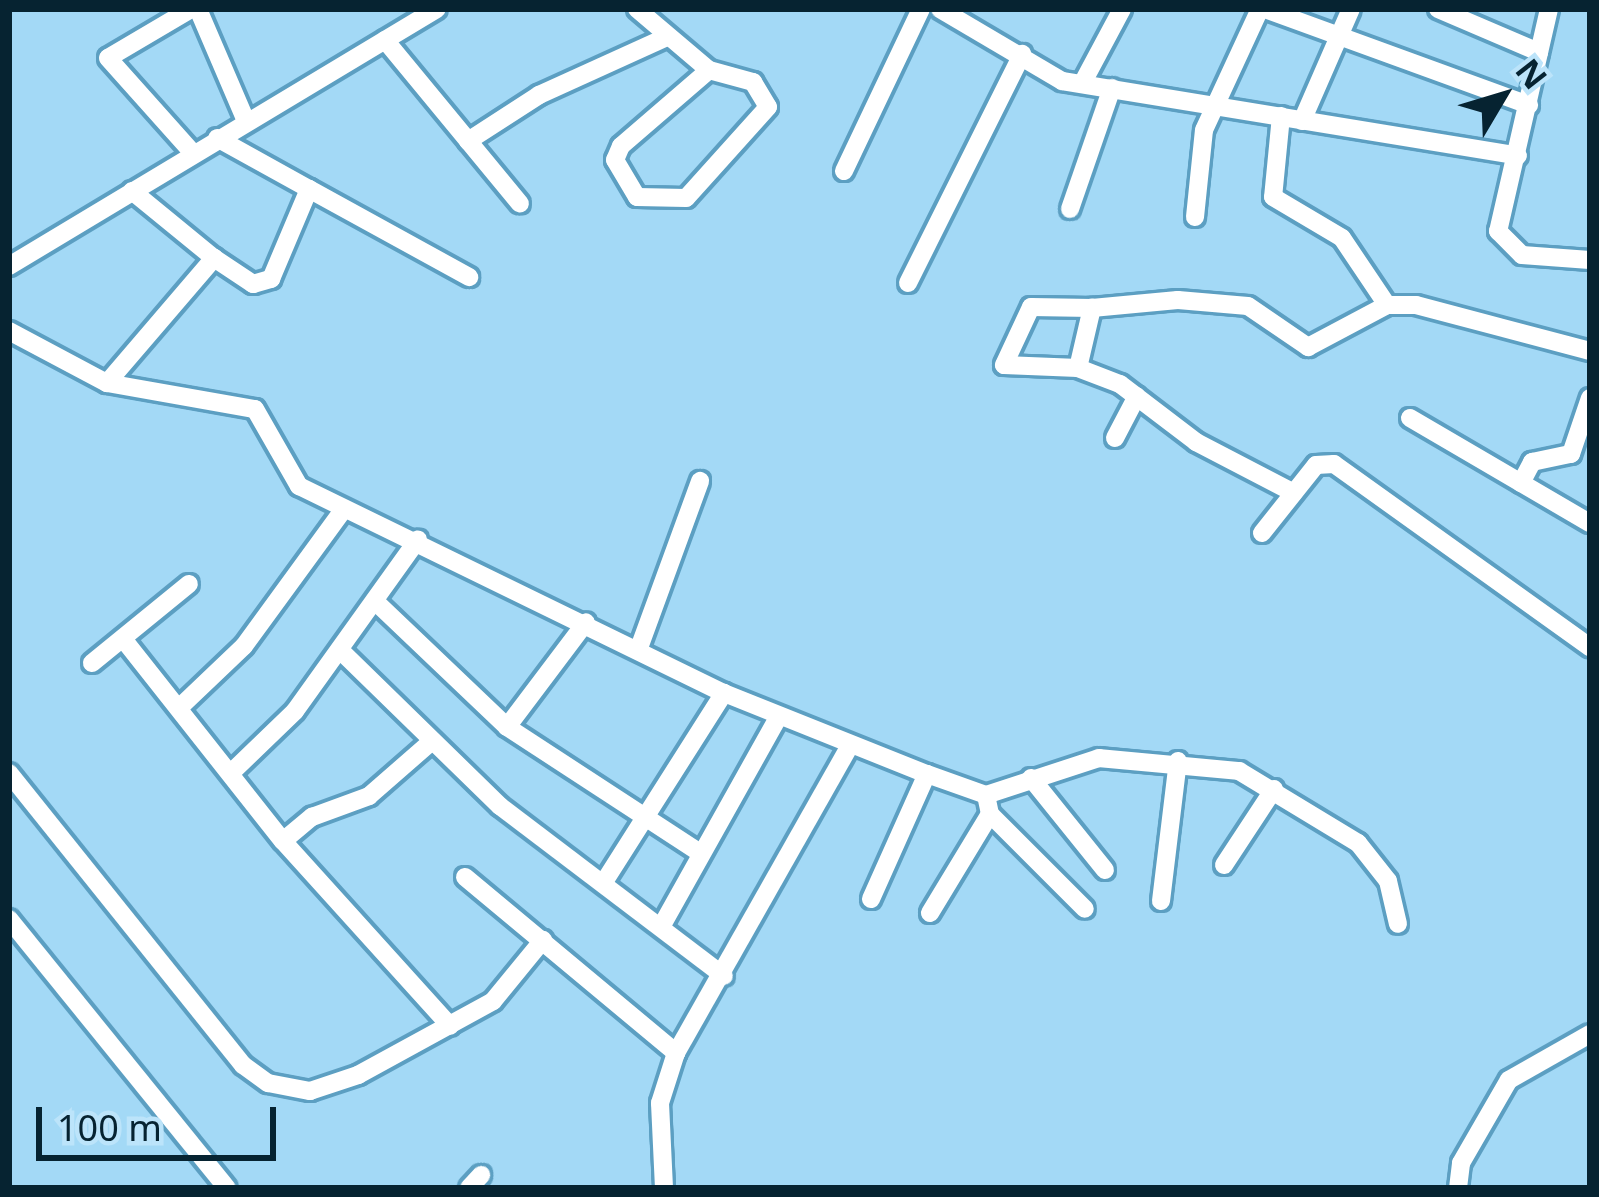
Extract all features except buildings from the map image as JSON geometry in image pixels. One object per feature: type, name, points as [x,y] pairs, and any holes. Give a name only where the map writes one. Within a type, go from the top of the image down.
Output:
[{"type":"street","points":[[193,153],[108,58],[194,9],[246,122]]},
{"type":"street","points":[[9,266],[437,9]]},
{"type":"street","points":[[637,9],[709,70],[753,82],[768,107],[686,197],[638,196],[615,160],[621,146],[709,70]]},
{"type":"street","points":[[844,170],[921,9]]},
{"type":"street","points":[[940,9],[1082,84],[1519,156]]},
{"type":"street","points":[[1196,217],[1196,164],[1215,108],[1263,9],[1528,105]]},
{"type":"street","points":[[1302,121],[1351,9]]},
{"type":"street","points":[[1438,9],[1539,52]]},
{"type":"street","points":[[1549,9],[1519,156],[1498,231],[1507,248],[1590,260]]},
{"type":"street","points":[[1082,84],[1117,10]]},
{"type":"street","points":[[468,141],[539,95],[667,37]]},
{"type":"street","points":[[385,40],[520,203]]},
{"type":"street","points":[[908,283],[1022,54]]},
{"type":"street","points":[[1070,209],[1112,88]]},
{"type":"street","points":[[1281,116],[1273,196],[1342,238],[1387,305],[1590,351]]},
{"type":"street","points":[[217,138],[469,277]]},
{"type":"street","points":[[132,191],[253,284],[271,279],[309,189]]},
{"type":"street","points":[[106,383],[214,258]]},
{"type":"street","points":[[1294,493],[1196,442],[1137,396],[1078,368],[1003,360],[1031,307],[1248,306],[1320,347],[1387,305]]},
{"type":"street","points":[[1078,368],[1092,308]]},
{"type":"street","points":[[9,331],[106,383],[256,410],[270,421],[291,478],[344,509],[418,539],[724,693],[927,774],[988,804],[1085,909]]},
{"type":"street","points":[[1115,438],[1137,396]]},
{"type":"street","points":[[1571,454],[1590,398]]},
{"type":"street","points":[[1410,418],[1590,523]]},
{"type":"street","points":[[1521,482],[1532,462],[1571,454],[1590,464]]},
{"type":"street","points":[[1262,533],[1316,465],[1334,464],[1590,647]]},
{"type":"street","points":[[639,648],[700,481]]},
{"type":"street","points":[[180,707],[272,612],[344,509]]},
{"type":"street","points":[[234,770],[341,651],[418,539]]},
{"type":"street","points":[[92,663],[189,584]]},
{"type":"street","points":[[377,604],[507,727],[699,853]]},
{"type":"street","points":[[507,727],[586,622]]},
{"type":"street","points":[[124,640],[234,770],[283,841],[450,1026]]},
{"type":"street","points":[[341,651],[500,806],[724,976]]},
{"type":"street","points":[[604,882],[724,693]]},
{"type":"street","points":[[661,927],[779,716]]},
{"type":"street","points":[[283,841],[312,817],[369,796],[432,741]]},
{"type":"street","points":[[664,1188],[660,1103],[676,1053],[724,976],[850,746]]},
{"type":"street","points":[[930,913],[988,804],[1031,778],[1099,758],[1178,761],[1274,789],[1358,843],[1388,881],[1398,924]]},
{"type":"street","points":[[1161,901],[1178,761]]},
{"type":"street","points":[[9,772],[243,1065],[268,1083],[310,1091],[450,1026],[493,1001],[543,940]]},
{"type":"street","points":[[872,898],[927,774]]},
{"type":"street","points":[[1031,778],[1105,870]]},
{"type":"street","points":[[1224,865],[1274,789]]},
{"type":"street","points":[[465,877],[676,1053]]},
{"type":"street","points":[[13,932],[227,1188]]},
{"type":"street","points":[[1458,1188],[1461,1162],[1509,1080],[1590,1034]]}]
